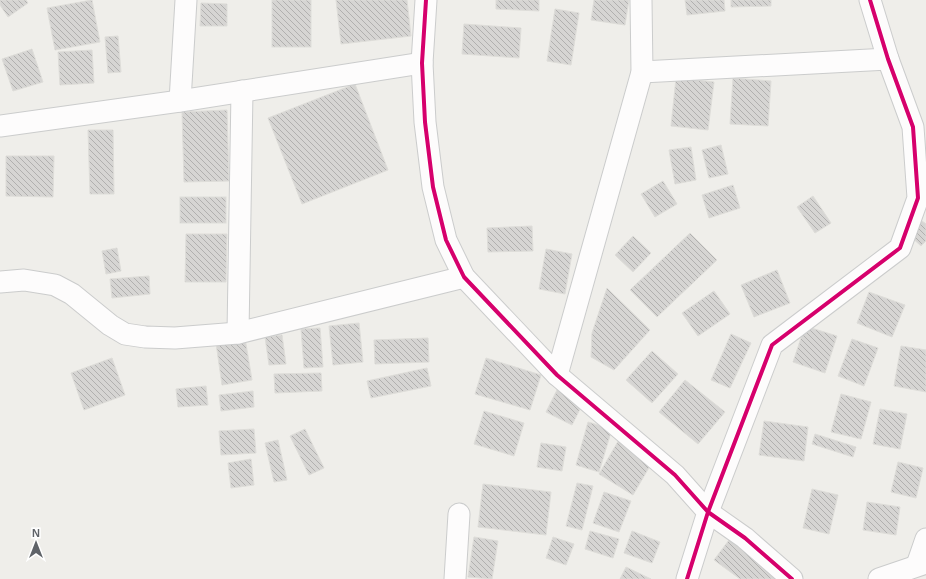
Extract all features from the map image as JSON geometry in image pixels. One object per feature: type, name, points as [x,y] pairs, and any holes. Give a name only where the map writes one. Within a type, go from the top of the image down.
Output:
[{"type":"street","points":[[180,101],[186,0]]},
{"type":"street","points":[[426,0],[422,63],[425,122],[433,187],[446,240],[464,277],[557,375],[675,475],[708,512],[745,538],[792,579]]},
{"type":"street","points":[[557,375],[642,72],[641,0]]},
{"type":"street","points":[[687,579],[708,512],[772,345],[900,248],[918,198],[913,127],[888,59],[870,0]]},
{"type":"street","points":[[642,72],[888,59]]},
{"type":"street","points":[[0,126],[242,92],[422,63]]},
{"type":"street","points":[[238,332],[242,92]]},
{"type":"street","points":[[0,282],[24,280],[55,285],[72,294],[110,325],[125,334],[145,337],[175,338],[238,332],[464,277]]},
{"type":"street","points":[[455,579],[459,514]]},
{"type":"street","points":[[879,579],[921,564],[926,538]]},
{"type":"building","points":[[0,0],[26,0],[28,3],[8,17],[0,5]]},
{"type":"building","points":[[92,0],[100,42],[55,50],[47,8]]},
{"type":"building","points":[[272,0],[311,0],[311,47],[272,47]]},
{"type":"building","points":[[336,0],[407,0],[411,36],[341,44]]},
{"type":"building","points":[[496,0],[539,0],[539,11],[496,9]]},
{"type":"building","points":[[594,0],[629,0],[625,25],[591,20]]},
{"type":"building","points":[[685,0],[724,0],[725,11],[687,15]]},
{"type":"building","points":[[731,0],[771,0],[771,6],[731,7]]},
{"type":"building","points":[[201,3],[227,4],[227,26],[200,26]]},
{"type":"building","points":[[555,9],[579,13],[571,65],[547,61]]},
{"type":"building","points":[[464,24],[521,28],[519,58],[462,54]]},
{"type":"building","points":[[118,36],[121,72],[108,73],[105,37]]},
{"type":"building","points":[[32,49],[43,82],[13,91],[2,59]]},
{"type":"building","points":[[92,50],[94,83],[60,85],[58,52]]},
{"type":"building","points":[[676,78],[714,82],[708,130],[671,126]]},
{"type":"building","points":[[733,78],[771,81],[768,126],[730,124]]},
{"type":"building","points":[[355,84],[388,170],[302,204],[268,118]]},
{"type":"building","points":[[227,110],[229,181],[184,182],[182,112]]},
{"type":"building","points":[[88,130],[113,130],[114,194],[90,194]]},
{"type":"building","points":[[721,145],[728,174],[709,178],[702,150]]},
{"type":"building","points":[[691,147],[696,180],[675,184],[669,150]]},
{"type":"building","points":[[6,156],[54,156],[53,197],[6,196]]},
{"type":"building","points":[[663,181],[677,204],[655,217],[641,194]]},
{"type":"building","points":[[733,185],[740,208],[709,218],[702,195]]},
{"type":"building","points":[[813,196],[831,223],[815,233],[797,207]]},
{"type":"building","points":[[180,197],[226,197],[226,223],[180,223]]},
{"type":"building","points":[[922,221],[926,224],[926,241],[921,246],[909,235]]},
{"type":"building","points":[[532,226],[533,251],[488,252],[487,228]]},
{"type":"building","points":[[690,233],[717,260],[657,317],[630,290]]},
{"type":"building","points":[[186,234],[227,234],[226,282],[185,282]]},
{"type":"building","points":[[633,236],[651,253],[633,272],[615,255]]},
{"type":"building","points":[[117,248],[121,271],[106,274],[102,251]]},
{"type":"building","points":[[546,249],[572,254],[565,294],[539,289]]},
{"type":"building","points":[[777,270],[790,303],[754,317],[741,285]]},
{"type":"building","points":[[149,276],[150,294],[112,298],[110,279]]},
{"type":"building","points":[[607,288],[650,330],[614,370],[591,357],[592,333]]},
{"type":"building","points":[[714,291],[730,314],[698,336],[682,313]]},
{"type":"building","points":[[869,292],[905,305],[892,337],[857,323]]},
{"type":"building","points":[[359,323],[363,362],[333,365],[329,326]]},
{"type":"building","points":[[805,326],[837,336],[825,373],[793,362]]},
{"type":"building","points":[[320,328],[323,367],[304,368],[301,329]]},
{"type":"building","points":[[731,334],[751,343],[730,388],[711,380]]},
{"type":"building","points":[[282,335],[286,364],[269,365],[265,337]]},
{"type":"building","points":[[245,338],[252,380],[222,385],[216,343]]},
{"type":"building","points":[[428,338],[429,362],[375,364],[374,340]]},
{"type":"building","points":[[852,339],[878,348],[864,386],[838,376]]},
{"type":"building","points":[[901,346],[926,350],[926,392],[894,386]]},
{"type":"building","points":[[652,351],[678,374],[652,403],[626,380]]},
{"type":"building","points":[[112,358],[125,395],[84,410],[71,373]]},
{"type":"building","points":[[486,358],[541,375],[530,410],[475,394]]},
{"type":"building","points":[[427,368],[431,386],[371,398],[367,381]]},
{"type":"building","points":[[321,373],[322,391],[275,393],[274,374]]},
{"type":"building","points":[[685,380],[725,412],[698,444],[659,412]]},
{"type":"building","points":[[206,386],[208,405],[178,407],[176,389]]},
{"type":"building","points":[[559,386],[585,399],[572,425],[546,412]]},
{"type":"building","points":[[253,391],[254,407],[221,411],[219,395]]},
{"type":"building","points":[[841,394],[871,402],[861,439],[831,432]]},
{"type":"building","points":[[880,409],[907,414],[900,449],[873,444]]},
{"type":"building","points":[[484,411],[524,423],[514,456],[474,444]]},
{"type":"building","points":[[764,421],[808,427],[804,461],[759,455]]},
{"type":"building","points":[[588,422],[612,429],[599,472],[576,465]]},
{"type":"building","points":[[254,429],[256,453],[221,455],[219,431]]},
{"type":"building","points":[[305,429],[324,468],[309,475],[290,436]]},
{"type":"building","points":[[815,434],[856,447],[853,457],[812,444]]},
{"type":"building","points":[[620,438],[654,459],[633,495],[599,474]]},
{"type":"building","points":[[278,440],[287,480],[274,482],[265,443]]},
{"type":"building","points":[[541,443],[566,447],[562,471],[537,467]]},
{"type":"building","points":[[251,459],[254,485],[231,488],[228,463]]},
{"type":"building","points":[[898,462],[923,468],[916,498],[891,492]]},
{"type":"building","points":[[577,483],[593,486],[582,530],[566,526]]},
{"type":"building","points":[[483,484],[551,492],[546,535],[478,527]]},
{"type":"building","points":[[812,489],[838,495],[829,534],[803,528]]},
{"type":"building","points":[[604,492],[631,501],[619,532],[593,523]]},
{"type":"building","points":[[867,502],[900,507],[896,535],[863,530]]},
{"type":"building","points":[[590,531],[619,539],[613,558],[585,549]]},
{"type":"building","points":[[632,531],[660,542],[652,563],[624,553]]},
{"type":"building","points":[[474,537],[498,541],[492,579],[468,577]]},
{"type":"building","points":[[553,537],[574,544],[566,565],[546,558]]},
{"type":"building","points":[[729,540],[782,579],[740,579],[714,560]]},
{"type":"building","points":[[626,567],[651,579],[620,579]]},
{"type":"cycle path","points":[[426,0],[422,63],[425,122],[433,187],[446,240],[464,277],[557,375],[675,475],[708,512],[687,579]]},
{"type":"cycle path","points":[[792,579],[745,538],[708,512],[772,345],[900,248],[918,198],[913,127],[888,59],[870,0]]}]
